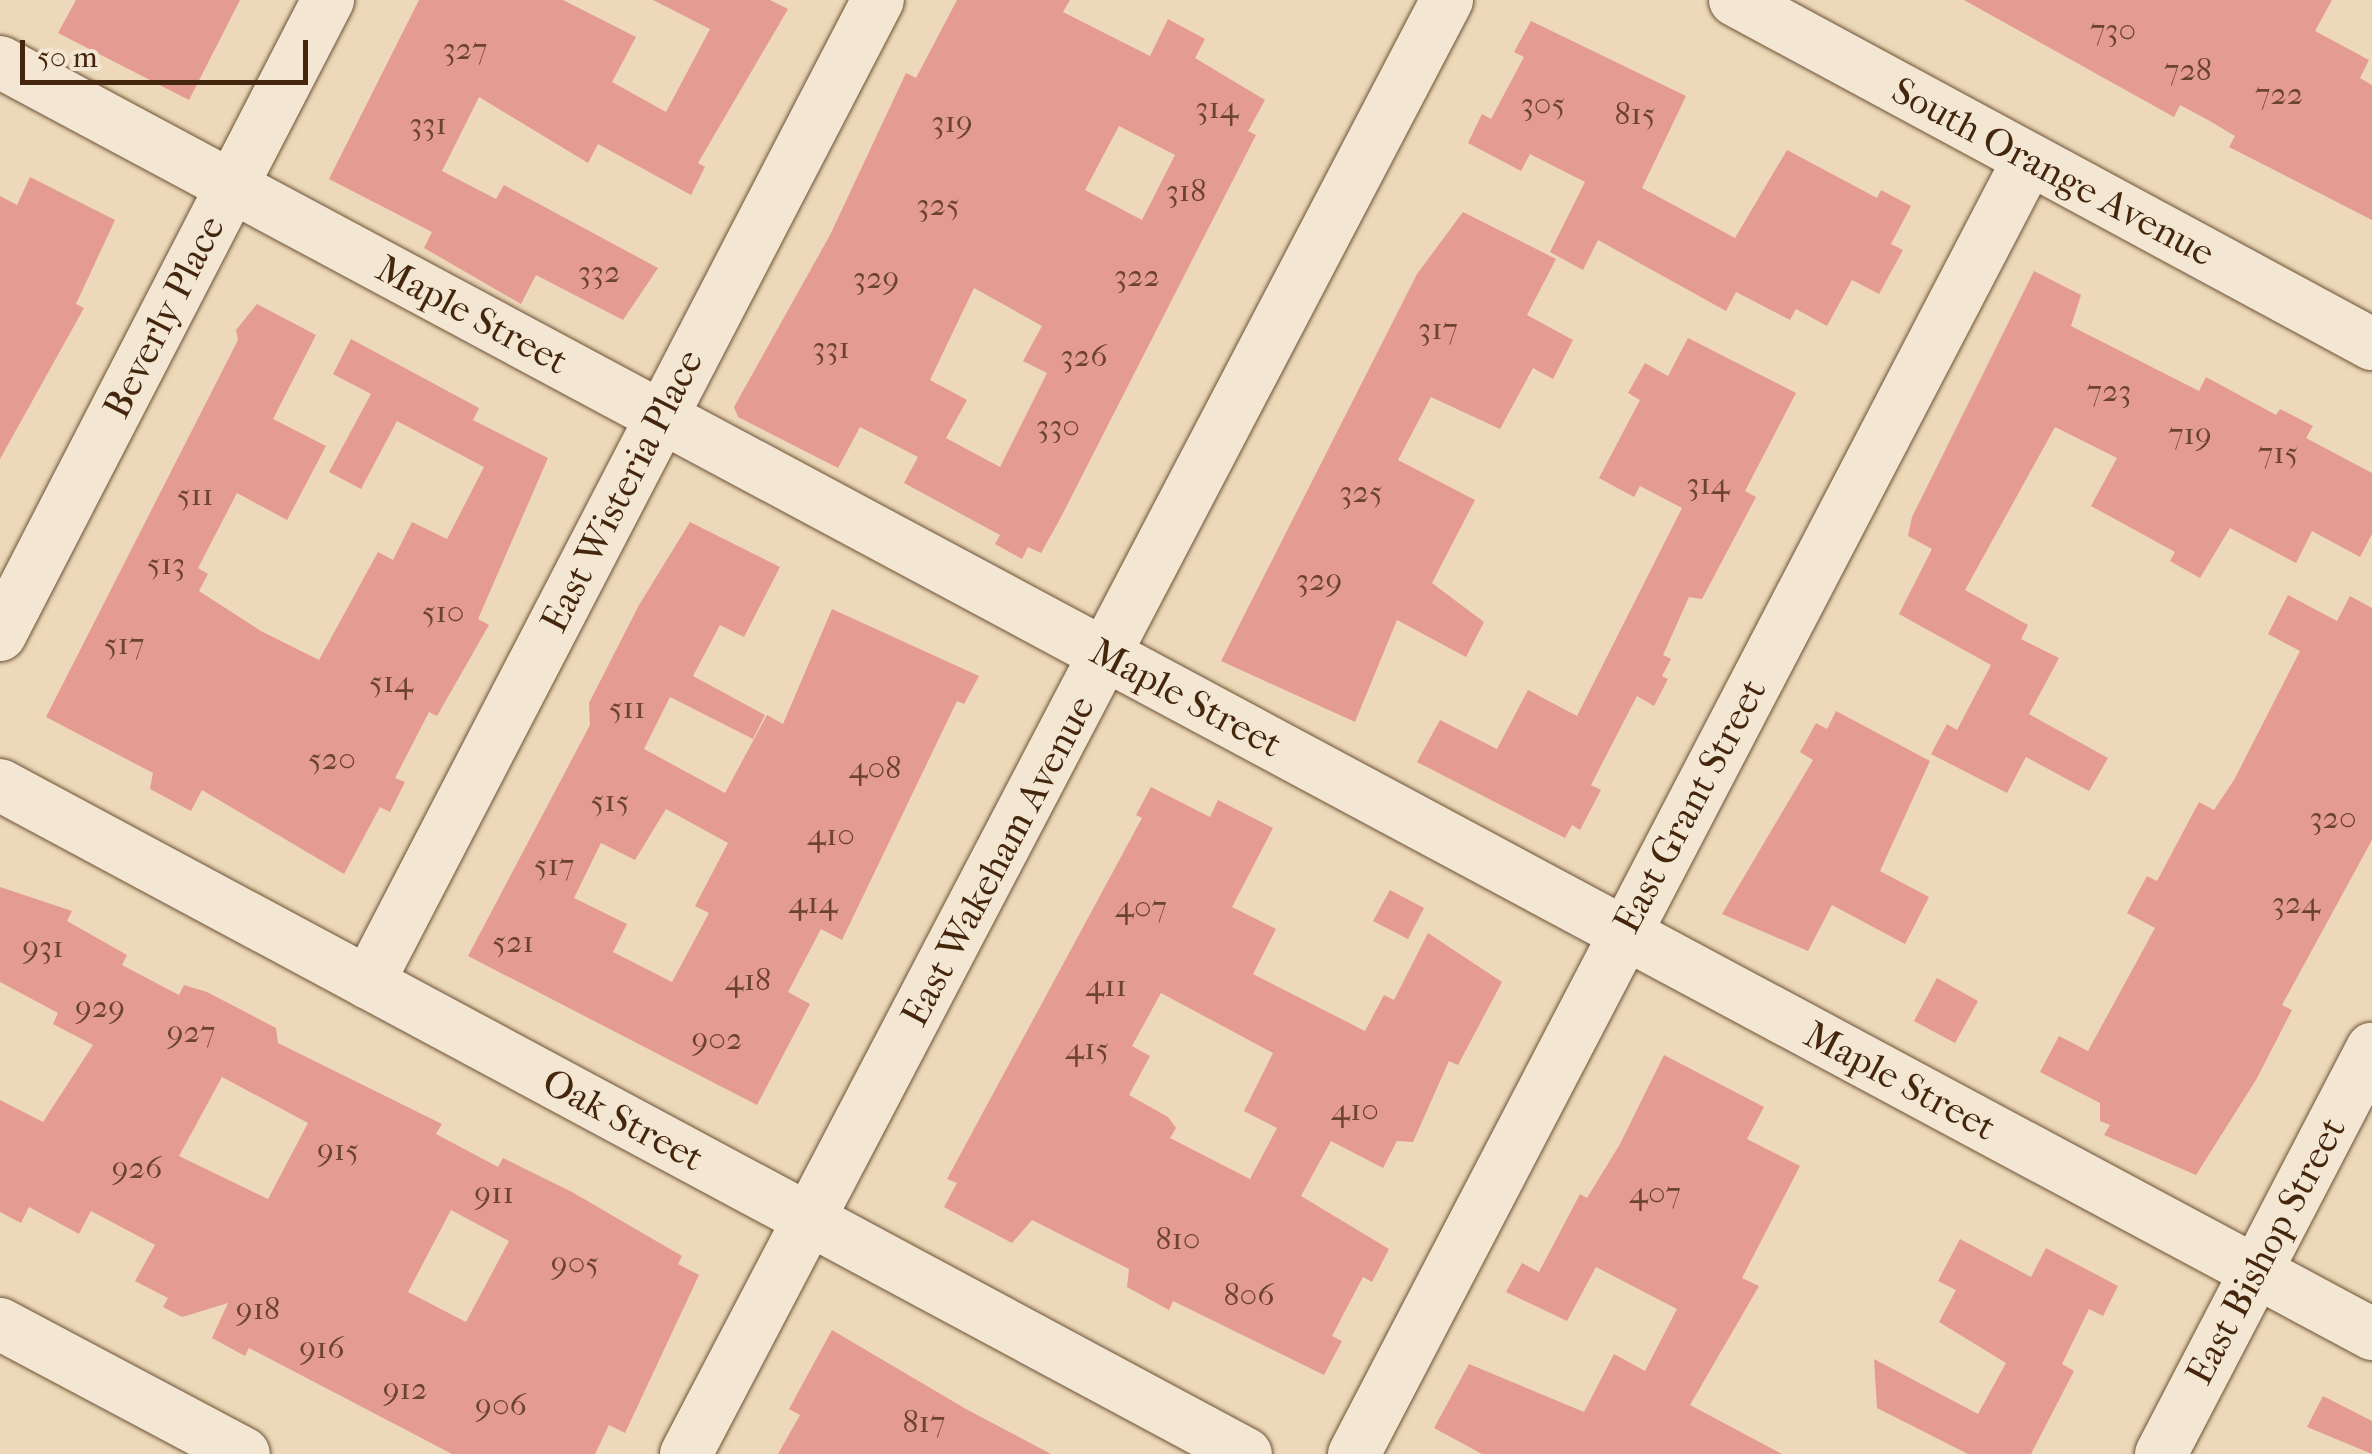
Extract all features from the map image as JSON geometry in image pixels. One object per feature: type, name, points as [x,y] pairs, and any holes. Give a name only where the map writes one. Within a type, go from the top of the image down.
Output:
[{"type":"street","name":"Beverly Place","points":[[0,635],[328,0]]},
{"type":"street","name":"East Wisteria Place","points":[[368,982],[878,0]]},
{"type":"street","name":"East Wakeham Avenue","points":[[686,1454],[1446,0]]},
{"type":"street","name":"South Orange Avenue","points":[[1734,0],[2372,344]]},
{"type":"street","name":"Maple Street","points":[[0,62],[2372,1334]]},
{"type":"street","name":"East Grant Street","points":[[1354,1454],[2029,159]]},
{"type":"street","name":"Oak Street","points":[[0,785],[1246,1454]]},
{"type":"street","name":"East Bishop Street","points":[[2161,1454],[2372,1049]]},
{"type":"street","points":[[0,1324],[244,1454]]},
{"type":"building","points":[[76,0],[240,0],[189,100],[58,33]]},
{"type":"building","points":[[419,0],[563,0],[636,37],[612,82],[666,112],[710,29],[653,0],[770,0],[788,9],[698,163],[705,167],[691,195],[598,144],[588,163],[479,97],[442,171],[496,199],[504,185],[658,268],[623,320],[536,275],[521,304],[424,248],[432,232],[329,179]]},
{"type":"building","points":[[957,0],[1070,0],[1063,12],[1150,56],[1168,19],[1205,39],[1195,58],[1265,100],[1248,131],[1256,135],[1060,519],[1041,553],[1028,547],[1022,559],[995,544],[1000,535],[904,483],[918,457],[860,427],[838,468],[738,417],[734,407],[830,235],[906,73],[916,78]],"holes":[[[1119,126],[1175,155],[1142,220],[1085,190]],[[974,288],[1042,326],[1023,361],[1047,373],[1000,467],[946,438],[967,400],[930,380]]]},
{"type":"building","points":[[1964,0],[2332,0],[2315,31],[2369,60],[2360,78],[2372,85],[2372,220],[2229,147],[2235,136],[2208,120],[2180,105],[2174,117]]},
{"type":"building","points":[[1531,21],[1686,96],[1642,188],[1735,238],[1787,150],[1877,198],[1881,190],[1911,206],[1891,244],[1903,250],[1879,294],[1852,280],[1827,326],[1796,309],[1790,320],[1736,292],[1726,311],[1598,240],[1583,270],[1550,252],[1585,182],[1530,154],[1521,171],[1468,143],[1482,114],[1491,119],[1524,57],[1514,52]]},
{"type":"building","points":[[30,177],[115,220],[76,304],[84,308],[0,459],[0,196],[17,205]]},
{"type":"building","points":[[1463,212],[1556,259],[1527,315],[1573,340],[1553,379],[1533,368],[1500,429],[1431,397],[1398,460],[1475,500],[1432,583],[1484,622],[1466,657],[1397,620],[1355,722],[1221,661],[1417,274]]},
{"type":"building","points":[[2034,271],[2081,295],[2071,326],[2199,391],[2206,377],[2276,415],[2280,409],[2313,426],[2306,438],[2372,473],[2372,534],[2360,557],[2312,531],[2296,563],[2230,528],[2200,578],[2170,561],[2175,552],[2091,506],[2117,458],[2055,427],[1965,590],[2028,625],[2021,639],[2059,658],[2029,714],[2108,758],[2089,791],[2026,757],[2007,793],[1931,754],[1947,724],[1957,730],[1991,665],[1899,614],[1932,549],[1908,536],[1912,517]]},
{"type":"building","points":[[257,304],[316,335],[273,419],[326,446],[287,520],[237,493],[198,568],[208,574],[199,591],[261,631],[319,660],[378,552],[393,560],[412,522],[447,539],[484,467],[397,421],[361,489],[329,472],[371,394],[333,374],[351,339],[479,408],[473,420],[548,458],[478,619],[489,625],[437,716],[429,712],[395,778],[405,782],[390,812],[380,807],[344,874],[202,790],[191,811],[150,789],[153,773],[46,717],[238,340],[236,330]]},
{"type":"building","points":[[1688,338],[1796,393],[1745,491],[1756,497],[1702,599],[1689,597],[1663,655],[1671,659],[1662,676],[1668,679],[1654,706],[1637,696],[1591,785],[1601,790],[1580,830],[1572,825],[1565,838],[1417,762],[1440,720],[1497,749],[1528,690],[1577,716],[1682,508],[1640,486],[1634,497],[1599,478],[1640,400],[1628,393],[1645,363],[1668,376]]},
{"type":"building","points":[[690,522],[780,567],[744,637],[720,625],[693,676],[765,715],[753,739],[670,697],[644,749],[725,793],[767,715],[783,724],[832,609],[979,676],[964,704],[957,701],[842,940],[821,929],[788,992],[810,1004],[757,1105],[468,956],[590,725],[589,703],[639,605]],"holes":[[[666,809],[728,843],[695,906],[709,913],[672,982],[613,952],[627,924],[574,898],[601,843],[635,860]]]},
{"type":"building","points":[[2288,595],[2337,621],[2350,596],[2372,608],[2372,840],[2282,1005],[2292,1010],[2256,1080],[2196,1175],[2104,1135],[2110,1125],[2100,1121],[2100,1103],[2040,1072],[2059,1036],[2088,1051],[2155,928],[2127,913],[2147,876],[2157,881],[2199,802],[2214,810],[2234,780],[2300,651],[2268,634]]},
{"type":"building","points":[[1836,711],[1930,761],[1880,871],[1929,897],[1905,944],[1832,905],[1808,951],[1722,914],[1813,760],[1800,752],[1816,723],[1827,729]]},
{"type":"building","points":[[1151,787],[1210,817],[1218,800],[1273,828],[1232,907],[1276,929],[1253,974],[1365,1031],[1384,995],[1394,1000],[1428,933],[1502,982],[1458,1065],[1449,1061],[1413,1142],[1397,1141],[1383,1168],[1331,1141],[1301,1196],[1389,1249],[1372,1282],[1363,1277],[1332,1336],[1342,1341],[1324,1375],[1173,1301],[1169,1310],[1127,1287],[1129,1269],[1032,1220],[1012,1243],[944,1207],[957,1183],[947,1179],[1142,818],[1136,815]],"holes":[[[1161,993],[1273,1053],[1244,1111],[1277,1128],[1250,1179],[1170,1138],[1176,1128],[1168,1117],[1129,1095],[1150,1056],[1132,1046]]]},
{"type":"building","points":[[0,887],[72,911],[67,921],[127,955],[122,965],[179,995],[184,985],[207,992],[276,1028],[278,1043],[442,1124],[436,1134],[498,1167],[503,1158],[572,1192],[682,1256],[678,1264],[699,1275],[625,1433],[609,1425],[595,1454],[452,1454],[249,1348],[245,1356],[212,1338],[228,1303],[182,1317],[163,1307],[168,1298],[135,1281],[155,1245],[91,1211],[79,1234],[29,1207],[21,1223],[0,1212],[0,1100],[43,1122],[93,1045],[53,1024],[58,1013],[0,982]],"holes":[[[222,1077],[308,1123],[268,1199],[179,1156]],[[451,1210],[509,1241],[466,1322],[408,1292]]]},
{"type":"building","points":[[1390,890],[1424,908],[1408,939],[1373,921]]},
{"type":"building","points":[[1937,978],[1978,1001],[1955,1043],[1914,1021]]},
{"type":"building","points":[[1664,1055],[1764,1107],[1747,1139],[1800,1166],[1742,1278],[1759,1286],[1690,1405],[1782,1454],[1482,1454],[1434,1428],[1469,1364],[1584,1412],[1614,1354],[1645,1371],[1677,1309],[1596,1267],[1567,1321],[1506,1292],[1522,1263],[1539,1272],[1580,1194],[1587,1198],[1620,1144]]},
{"type":"building","points":[[1960,1239],[2031,1277],[2046,1248],[2118,1286],[2103,1316],[2089,1309],[2062,1364],[2074,1371],[2031,1454],[1968,1454],[1877,1408],[1874,1359],[1978,1414],[2006,1363],[1939,1322],[1956,1290],[1938,1281]]},
{"type":"building","points":[[832,1330],[1051,1454],[778,1454],[800,1415],[789,1409]]},
{"type":"building","points":[[2323,1396],[2372,1421],[2372,1454],[2307,1427]]}]
